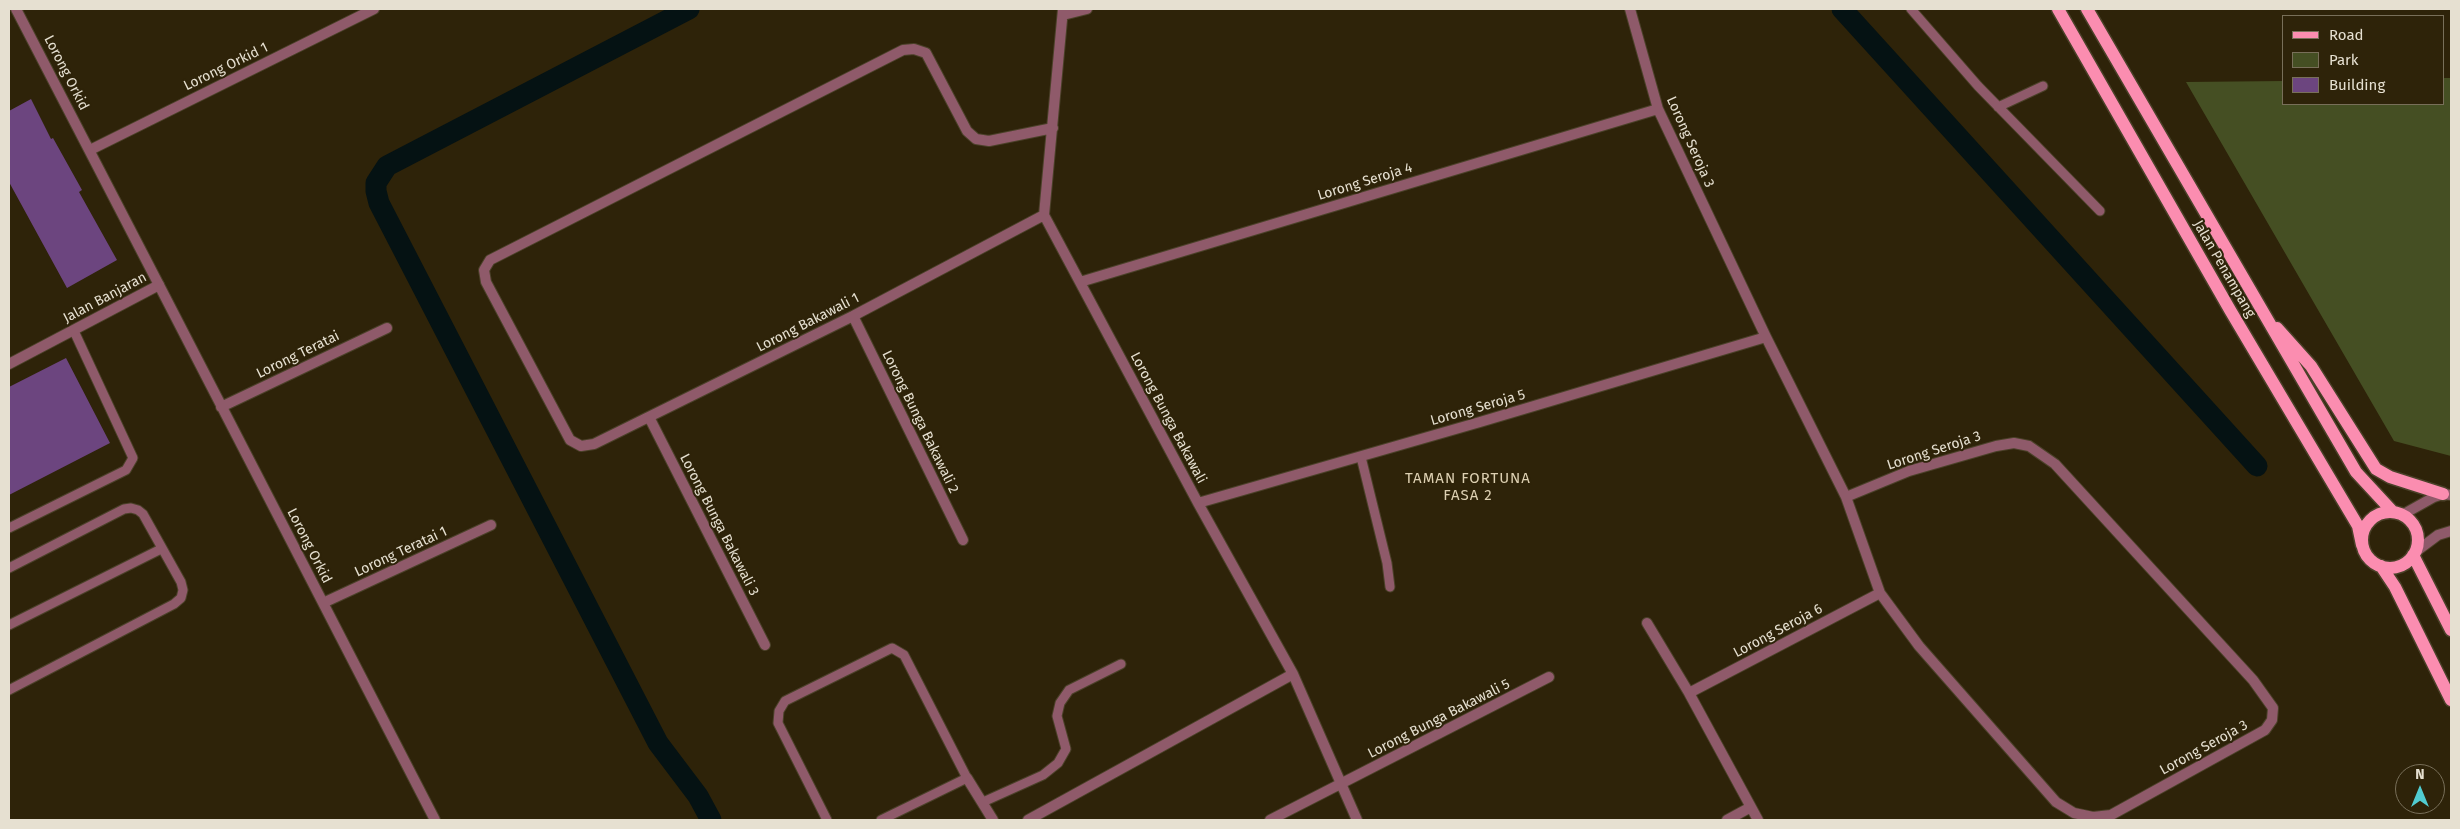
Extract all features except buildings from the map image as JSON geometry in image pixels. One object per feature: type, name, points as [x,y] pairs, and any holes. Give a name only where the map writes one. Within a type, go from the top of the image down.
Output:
[{"type":"main road","name":"Jalan Penampang","points":[[2087,9],[2260,310],[2356,472],[2398,513],[2410,520],[2417,532],[2417,544],[2414,554]]},
{"type":"main road","name":"Jalan Penampang","points":[[2062,12],[2230,310],[2358,526],[2362,544],[2369,558],[2381,566],[2395,587],[2451,700]]},
{"type":"main road","points":[[2260,310],[2311,366],[2376,469],[2390,477],[2447,494]]},
{"type":"main road","points":[[2362,544],[2363,530],[2372,518],[2378,514],[2398,513]]},
{"type":"main road","points":[[2381,566],[2399,566],[2414,554],[2451,630]]},
{"type":"street","name":"Lorong Orkid","points":[[16,9],[90,150]]},
{"type":"street","name":"Lorong Orkid 1","points":[[90,150],[374,9]]},
{"type":"street","points":[[1044,215],[1063,12],[1087,9]]},
{"type":"street","name":"Lorong Seroja 3","points":[[1630,9],[1658,109],[1766,337],[1846,496],[1880,593],[1919,646],[2056,802],[2074,813],[2093,817],[2111,815],[2265,730],[2272,720],[2273,708],[2253,680],[2055,464],[2029,446],[2014,443],[1996,446],[1909,471],[1846,496]]},
{"type":"street","name":"Lorong Bakawali 1","points":[[1044,215],[853,316],[594,444],[581,446],[570,440],[486,282],[484,270],[490,260],[903,50],[914,49],[926,54],[967,131],[976,139],[989,141],[1053,128]]},
{"type":"street","name":"Lorong Seroja 4","points":[[1080,282],[1658,109]]},
{"type":"street","name":"Jalan Banjaran","points":[[9,364],[159,285],[90,150]]},
{"type":"street","name":"Lorong Bunga Bakawali","points":[[1044,215],[1198,503],[1293,674],[1357,820]]},
{"type":"street","name":"Lorong Orkid","points":[[159,285],[435,820]]},
{"type":"street","name":"Lorong Bunga Bakawali 2","points":[[853,316],[963,540]]},
{"type":"street","name":"Lorong Teratai","points":[[221,407],[387,328]]},
{"type":"street","name":"Lorong Seroja 5","points":[[1198,503],[1361,457],[1766,337]]},
{"type":"street","name":"Lorong Bunga Bakawali 3","points":[[649,417],[765,646]]},
{"type":"street","points":[[2398,513],[2434,496],[2447,494]]},
{"type":"street","name":"Lorong Teratai 1","points":[[323,603],[491,525]]},
{"type":"street","points":[[2414,554],[2438,535],[2451,531]]},
{"type":"street","name":"Lorong Seroja 6","points":[[1689,693],[1880,593]]},
{"type":"street","points":[[1647,624],[1689,693],[1758,820]]},
{"type":"street","points":[[1028,820],[1293,674]]},
{"type":"street","name":"Lorong Bunga Bakawali 5","points":[[1270,820],[1549,677]]},
{"type":"street","points":[[967,778],[993,820]]},
{"type":"street","points":[[1727,820],[1751,807]]},
{"type":"lane","points":[[1911,9],[1998,107],[2100,211]]},
{"type":"lane","points":[[1998,107],[2043,86]]},
{"type":"lane","points":[[9,528],[126,470],[133,458],[74,331]]},
{"type":"lane","points":[[1361,457],[1387,563],[1390,587]]},
{"type":"lane","points":[[9,568],[124,509],[131,508],[143,514],[181,582],[183,590],[181,598],[110,638],[9,690]]},
{"type":"lane","points":[[9,625],[161,548]]},
{"type":"lane","points":[[827,820],[778,723],[779,711],[784,701],[887,648],[897,649],[904,655],[967,778],[881,820]]},
{"type":"lane","points":[[983,802],[1043,775],[1058,763],[1066,749],[1057,716],[1060,703],[1069,690],[1122,664]]},
{"type":"green space","points":[[2445,78],[2451,78],[2451,456],[2394,441],[2186,82],[2282,81],[2282,105],[2445,105]]},
{"type":"waterway","points":[[689,9],[387,166],[376,183],[376,191],[379,203],[658,743],[698,796],[711,820]]},
{"type":"waterway","points":[[1842,9],[2257,466]]},
{"type":"district","name":"TAMAN FORTUNA FASA 2","points":[[1468,488]]}]
